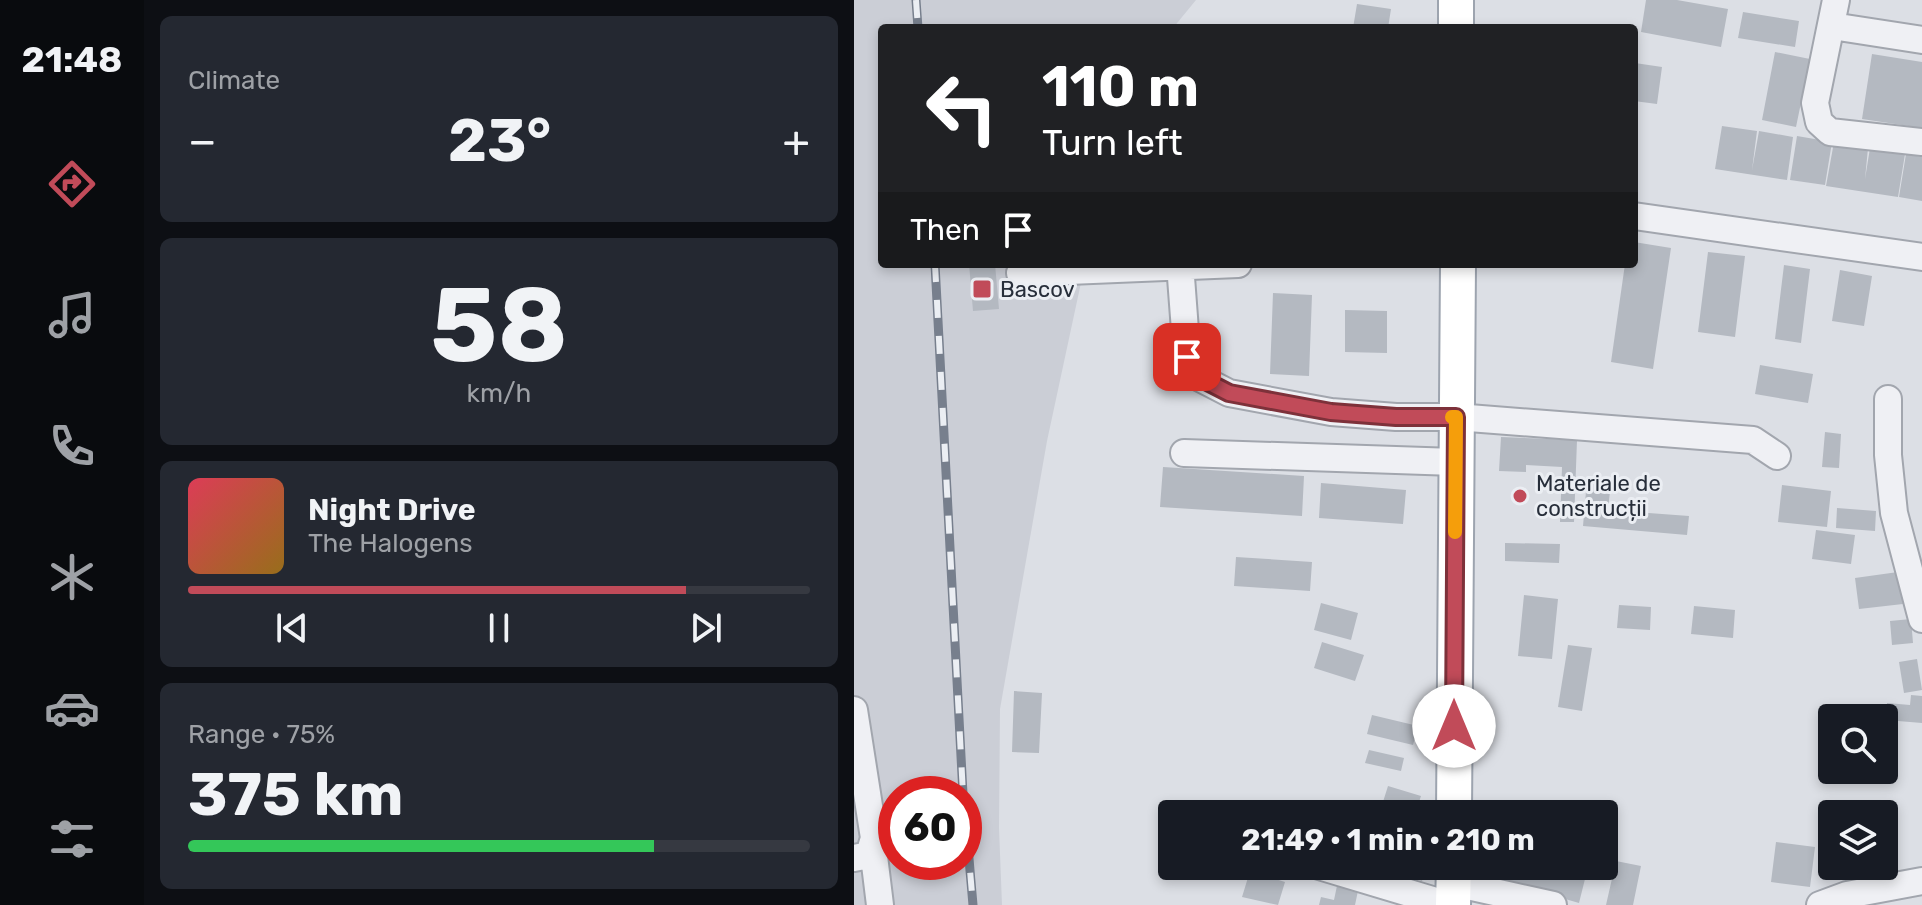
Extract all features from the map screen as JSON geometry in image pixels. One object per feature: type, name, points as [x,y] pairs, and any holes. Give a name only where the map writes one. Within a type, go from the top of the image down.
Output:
[{"type":"main road","points":[[1456,0],[1456,24]]},
{"type":"main road","points":[[1454,800],[1458,268]]},
{"type":"street","points":[[1922,40],[1834,13],[1815,103],[1819,122],[1830,132],[1922,142]]},
{"type":"street","points":[[1638,217],[1922,257]]},
{"type":"street","points":[[1020,273],[1134,268]]},
{"type":"street","points":[[1180,268],[1187,357],[1198,377],[1229,393],[1331,412],[1456,417],[1753,440],[1777,456]]},
{"type":"street","points":[[1888,399],[1894,513],[1922,619]]},
{"type":"street","points":[[1184,453],[1455,462]]},
{"type":"street","points":[[854,710],[863,853],[880,905]]},
{"type":"street","points":[[1397,880],[1553,905]]},
{"type":"street","points":[[1820,905],[1847,895],[1922,881]]},
{"type":"shaded area","points":[[854,0],[1196,0],[1176,24],[878,24],[878,268],[1084,268],[1047,441],[1000,709],[1002,905],[854,905]]},
{"type":"building","points":[[1646,0],[1677,0],[1728,9],[1721,47],[1641,32]]},
{"type":"building","points":[[1357,4],[1391,9],[1389,24],[1354,24]]},
{"type":"building","points":[[1743,12],[1799,21],[1795,47],[1738,38]]},
{"type":"building","points":[[1775,52],[1810,59],[1796,127],[1762,120]]},
{"type":"building","points":[[1872,54],[1922,62],[1922,128],[1862,119]]},
{"type":"building","points":[[1638,63],[1662,67],[1657,104],[1638,102]]},
{"type":"building","points":[[1722,126],[1757,131],[1752,170],[1759,131],[1793,137],[1787,180],[1715,169]]},
{"type":"building","points":[[1797,136],[1832,142],[1825,185],[1790,180]]},
{"type":"building","points":[[1834,142],[1868,148],[1865,179],[1870,148],[1905,154],[1898,197],[1826,186]]},
{"type":"building","points":[[1906,154],[1922,157],[1922,201],[1899,197]]},
{"type":"building","points":[[1638,243],[1671,248],[1653,369],[1611,362],[1624,268],[1638,268]]},
{"type":"building","points":[[1708,252],[1745,256],[1735,337],[1698,332]]},
{"type":"building","points":[[1784,265],[1810,269],[1801,343],[1775,339]]},
{"type":"building","points":[[969,268],[995,268],[999,309],[973,311]]},
{"type":"building","points":[[1840,270],[1872,276],[1864,326],[1832,321]]},
{"type":"building","points":[[1273,293],[1312,295],[1309,376],[1270,374]]},
{"type":"building","points":[[1345,310],[1387,311],[1387,353],[1345,352]]},
{"type":"building","points":[[1760,365],[1813,374],[1808,403],[1755,394]]},
{"type":"building","points":[[1825,432],[1841,434],[1839,468],[1822,467]]},
{"type":"building","points":[[1501,437],[1577,440],[1574,522],[1560,522],[1562,467],[1526,465],[1526,472],[1499,471]]},
{"type":"building","points":[[1163,467],[1304,476],[1302,516],[1160,507]]},
{"type":"building","points":[[1587,480],[1611,482],[1608,510],[1689,516],[1687,535],[1583,526]]},
{"type":"building","points":[[1321,483],[1406,490],[1403,524],[1319,518]]},
{"type":"building","points":[[1782,485],[1831,491],[1827,527],[1778,522]]},
{"type":"building","points":[[1837,508],[1876,511],[1875,531],[1836,528]]},
{"type":"building","points":[[1816,530],[1855,535],[1851,564],[1812,559]]},
{"type":"building","points":[[1505,543],[1560,544],[1559,563],[1505,561]]},
{"type":"building","points":[[1236,557],[1312,562],[1310,591],[1234,586]]},
{"type":"building","points":[[1898,572],[1903,604],[1859,609],[1855,578]]},
{"type":"building","points":[[1524,595],[1558,599],[1552,659],[1518,656]]},
{"type":"building","points":[[1321,603],[1358,613],[1351,640],[1314,630]]},
{"type":"building","points":[[1619,605],[1651,607],[1650,630],[1617,628]]},
{"type":"building","points":[[1694,606],[1735,610],[1733,638],[1691,634]]},
{"type":"building","points":[[1911,619],[1913,643],[1892,645],[1890,621]]},
{"type":"building","points":[[1322,642],[1364,655],[1355,681],[1314,668]]},
{"type":"building","points":[[1568,645],[1592,648],[1582,711],[1558,707]]},
{"type":"building","points":[[1917,659],[1922,690],[1904,693],[1899,662]]},
{"type":"building","points":[[1014,691],[1042,693],[1039,753],[1012,752]]},
{"type":"building","points":[[1911,695],[1922,696],[1922,723],[1898,721],[1898,704],[1887,703],[1910,705]]},
{"type":"building","points":[[1372,715],[1418,726],[1413,745],[1367,734]]},
{"type":"building","points":[[1369,750],[1404,758],[1401,771],[1365,763]]},
{"type":"building","points":[[1388,786],[1421,796],[1420,800],[1384,800]]},
{"type":"building","points":[[1776,842],[1815,847],[1810,887],[1771,882]]},
{"type":"building","points":[[1618,861],[1641,866],[1633,905],[1606,905],[1612,880],[1618,880]]},
{"type":"building","points":[[1247,880],[1285,882],[1278,905],[1242,897]]},
{"type":"building","points":[[1499,880],[1585,880],[1579,903]]},
{"type":"building","points":[[1338,881],[1359,886],[1355,905],[1319,905],[1321,897],[1334,900]]},
{"type":"railway","points":[[916,0],[918,24]]},
{"type":"railway","points":[[935,268],[962,776]]},
{"type":"railway","points":[[971,880],[973,905]]},
{"type":"slow traffic","points":[[1452,417],[1456,417],[1455,532]]},
{"type":"place","name":"Bascov","points":[[982,289]]},
{"type":"place","name":"Materiale de construcții","points":[[1520,496]]},
{"type":"route","points":[[1187,357],[1198,377],[1229,393],[1331,412],[1456,417],[1454,726]]}]
